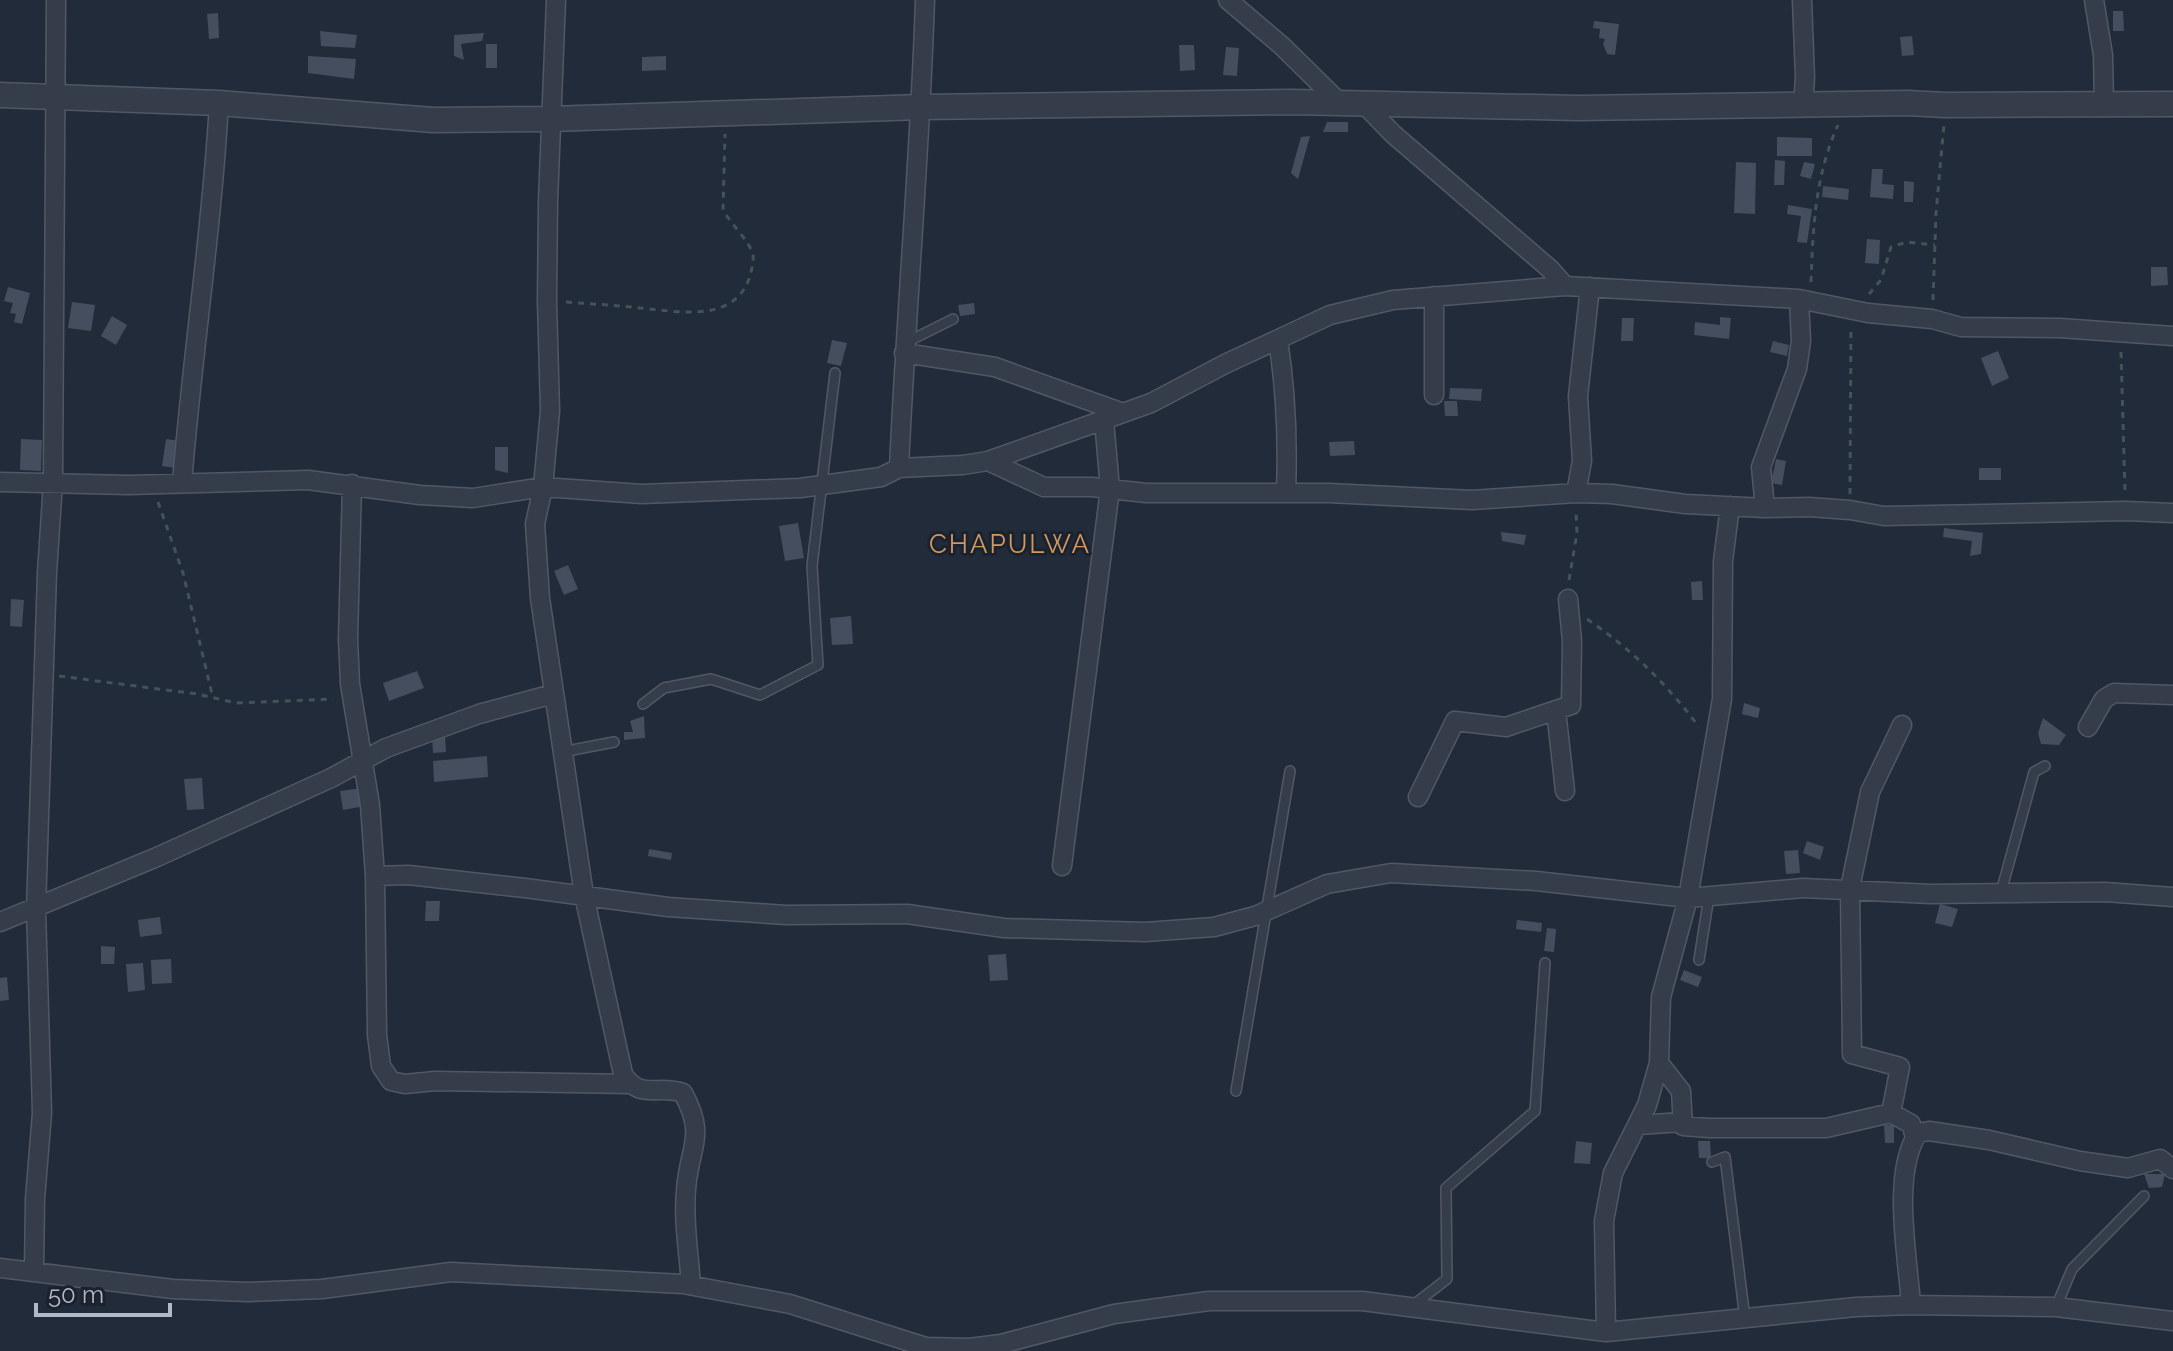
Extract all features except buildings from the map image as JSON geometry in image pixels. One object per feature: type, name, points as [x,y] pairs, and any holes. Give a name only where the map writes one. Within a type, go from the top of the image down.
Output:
[{"type":"street","points":[[34,1272],[35,1199],[42,1113],[36,909],[53,482],[56,0]]},
{"type":"street","points":[[556,0],[550,119],[547,301],[550,411],[543,487],[535,524],[540,598],[584,895],[623,1074],[630,1084],[642,1091],[673,1089],[683,1093],[693,1112],[697,1135],[685,1192],[691,1285]]},
{"type":"street","points":[[899,468],[922,107],[925,0]]},
{"type":"street","points":[[1228,0],[1351,103],[1393,134],[1550,269],[1565,286]]},
{"type":"street","points":[[1802,0],[1803,105]]},
{"type":"street","points":[[2094,0],[2103,55],[2104,104]]},
{"type":"street","points":[[0,95],[219,103],[433,120],[922,107],[1351,103],[1578,108],[2173,104]]},
{"type":"street","points":[[182,483],[199,300],[209,232],[219,103]]},
{"type":"street","points":[[0,482],[152,484],[308,480],[420,495],[473,498],[543,487],[642,494],[823,485],[881,477],[899,468],[988,461],[1151,403],[1330,315],[1362,305],[1565,286],[1805,300],[1932,319],[1961,327],[2121,331],[2173,336]]},
{"type":"street","points":[[1576,493],[1582,461],[1578,396],[1590,287]]},
{"type":"street","points":[[1434,296],[1434,395]]},
{"type":"street","points":[[1765,508],[1761,467],[1781,420],[1797,369],[1805,300]]},
{"type":"street","points":[[1278,340],[1285,383],[1288,440],[1286,492]]},
{"type":"street","points":[[905,348],[995,367],[1123,413]]},
{"type":"street","points":[[1062,866],[1110,489],[1104,420]]},
{"type":"street","points":[[988,461],[1044,487],[1146,493],[1286,492],[1472,500],[1576,493],[1730,506],[1850,510],[1884,516],[2126,511],[2173,513]]},
{"type":"street","points":[[352,484],[348,639],[350,684],[364,762],[375,876],[377,1035],[381,1066],[391,1081],[405,1084],[435,1081],[630,1084]]},
{"type":"street","points":[[1606,1332],[1604,1221],[1613,1173],[1647,1105],[1659,1063],[1661,997],[1688,898],[1722,699],[1723,561],[1730,506]]},
{"type":"street","points":[[1418,797],[1455,721],[1506,727],[1571,705],[1572,641],[1568,599]]},
{"type":"street","points":[[2088,727],[2108,695],[2134,692],[2173,695]]},
{"type":"street","points":[[0,922],[114,876],[364,762],[386,748],[443,726],[553,694]]},
{"type":"street","points":[[1556,710],[1565,791]]},
{"type":"street","points":[[1891,1113],[1900,1067],[1852,1054],[1850,888],[1870,792],[1902,725]]},
{"type":"street","points":[[375,876],[408,875],[668,907],[786,915],[907,914],[1004,928],[1145,932],[1214,927],[1267,911],[1327,884],[1391,873],[1536,881],[1688,898],[1774,888],[1850,888],[1931,894],[2091,891],[2173,897]]},
{"type":"street","points":[[1659,1063],[1681,1091],[1683,1126],[1826,1128],[1891,1113],[1911,1124],[1915,1137]]},
{"type":"street","points":[[1638,1125],[1682,1122]]},
{"type":"street","points":[[1911,1305],[1904,1183],[1909,1146],[1918,1133],[1929,1131],[2128,1168],[2160,1159],[2173,1169]]},
{"type":"street","points":[[0,1268],[173,1289],[247,1292],[322,1289],[451,1272],[691,1285],[790,1304],[926,1347],[969,1348],[1001,1344],[1114,1314],[1209,1301],[1362,1301],[1606,1332],[1856,1307],[1911,1305],[2056,1307],[2173,1321]]},
{"type":"lane","points":[[905,348],[953,319]]},
{"type":"lane","points":[[643,704],[664,688],[711,679],[760,695],[818,665],[812,566],[835,373]]},
{"type":"lane","points":[[562,752],[614,742]]},
{"type":"lane","points":[[2001,892],[2034,772],[2045,766]]},
{"type":"lane","points":[[1236,1091],[1290,771]]},
{"type":"lane","points":[[1699,960],[1709,896]]},
{"type":"lane","points":[[1412,1306],[1447,1279],[1446,1188],[1535,1111],[1545,963]]},
{"type":"lane","points":[[1712,1162],[1725,1157],[1745,1319]]},
{"type":"lane","points":[[2056,1307],[2072,1269],[2144,1196]]},
{"type":"path","points":[[1805,300],[1816,192],[1829,145],[1848,104]]},
{"type":"path","points":[[1932,319],[1945,105]]},
{"type":"path","points":[[547,301],[690,313],[725,306],[738,296],[746,286],[753,256],[723,209],[726,114]]},
{"type":"path","points":[[1850,510],[1846,308],[1858,305],[1881,280],[1891,247],[1907,242],[1935,245]]},
{"type":"path","points":[[2121,331],[2126,511]]},
{"type":"path","points":[[152,484],[183,573],[213,698]]},
{"type":"path","points":[[1576,493],[1577,533],[1568,599],[1575,611],[1648,667],[1676,695],[1714,746]]},
{"type":"path","points":[[43,673],[236,703],[353,698]]},
{"type":"district","name":"CHAPULWA","points":[[1010,544]]}]
